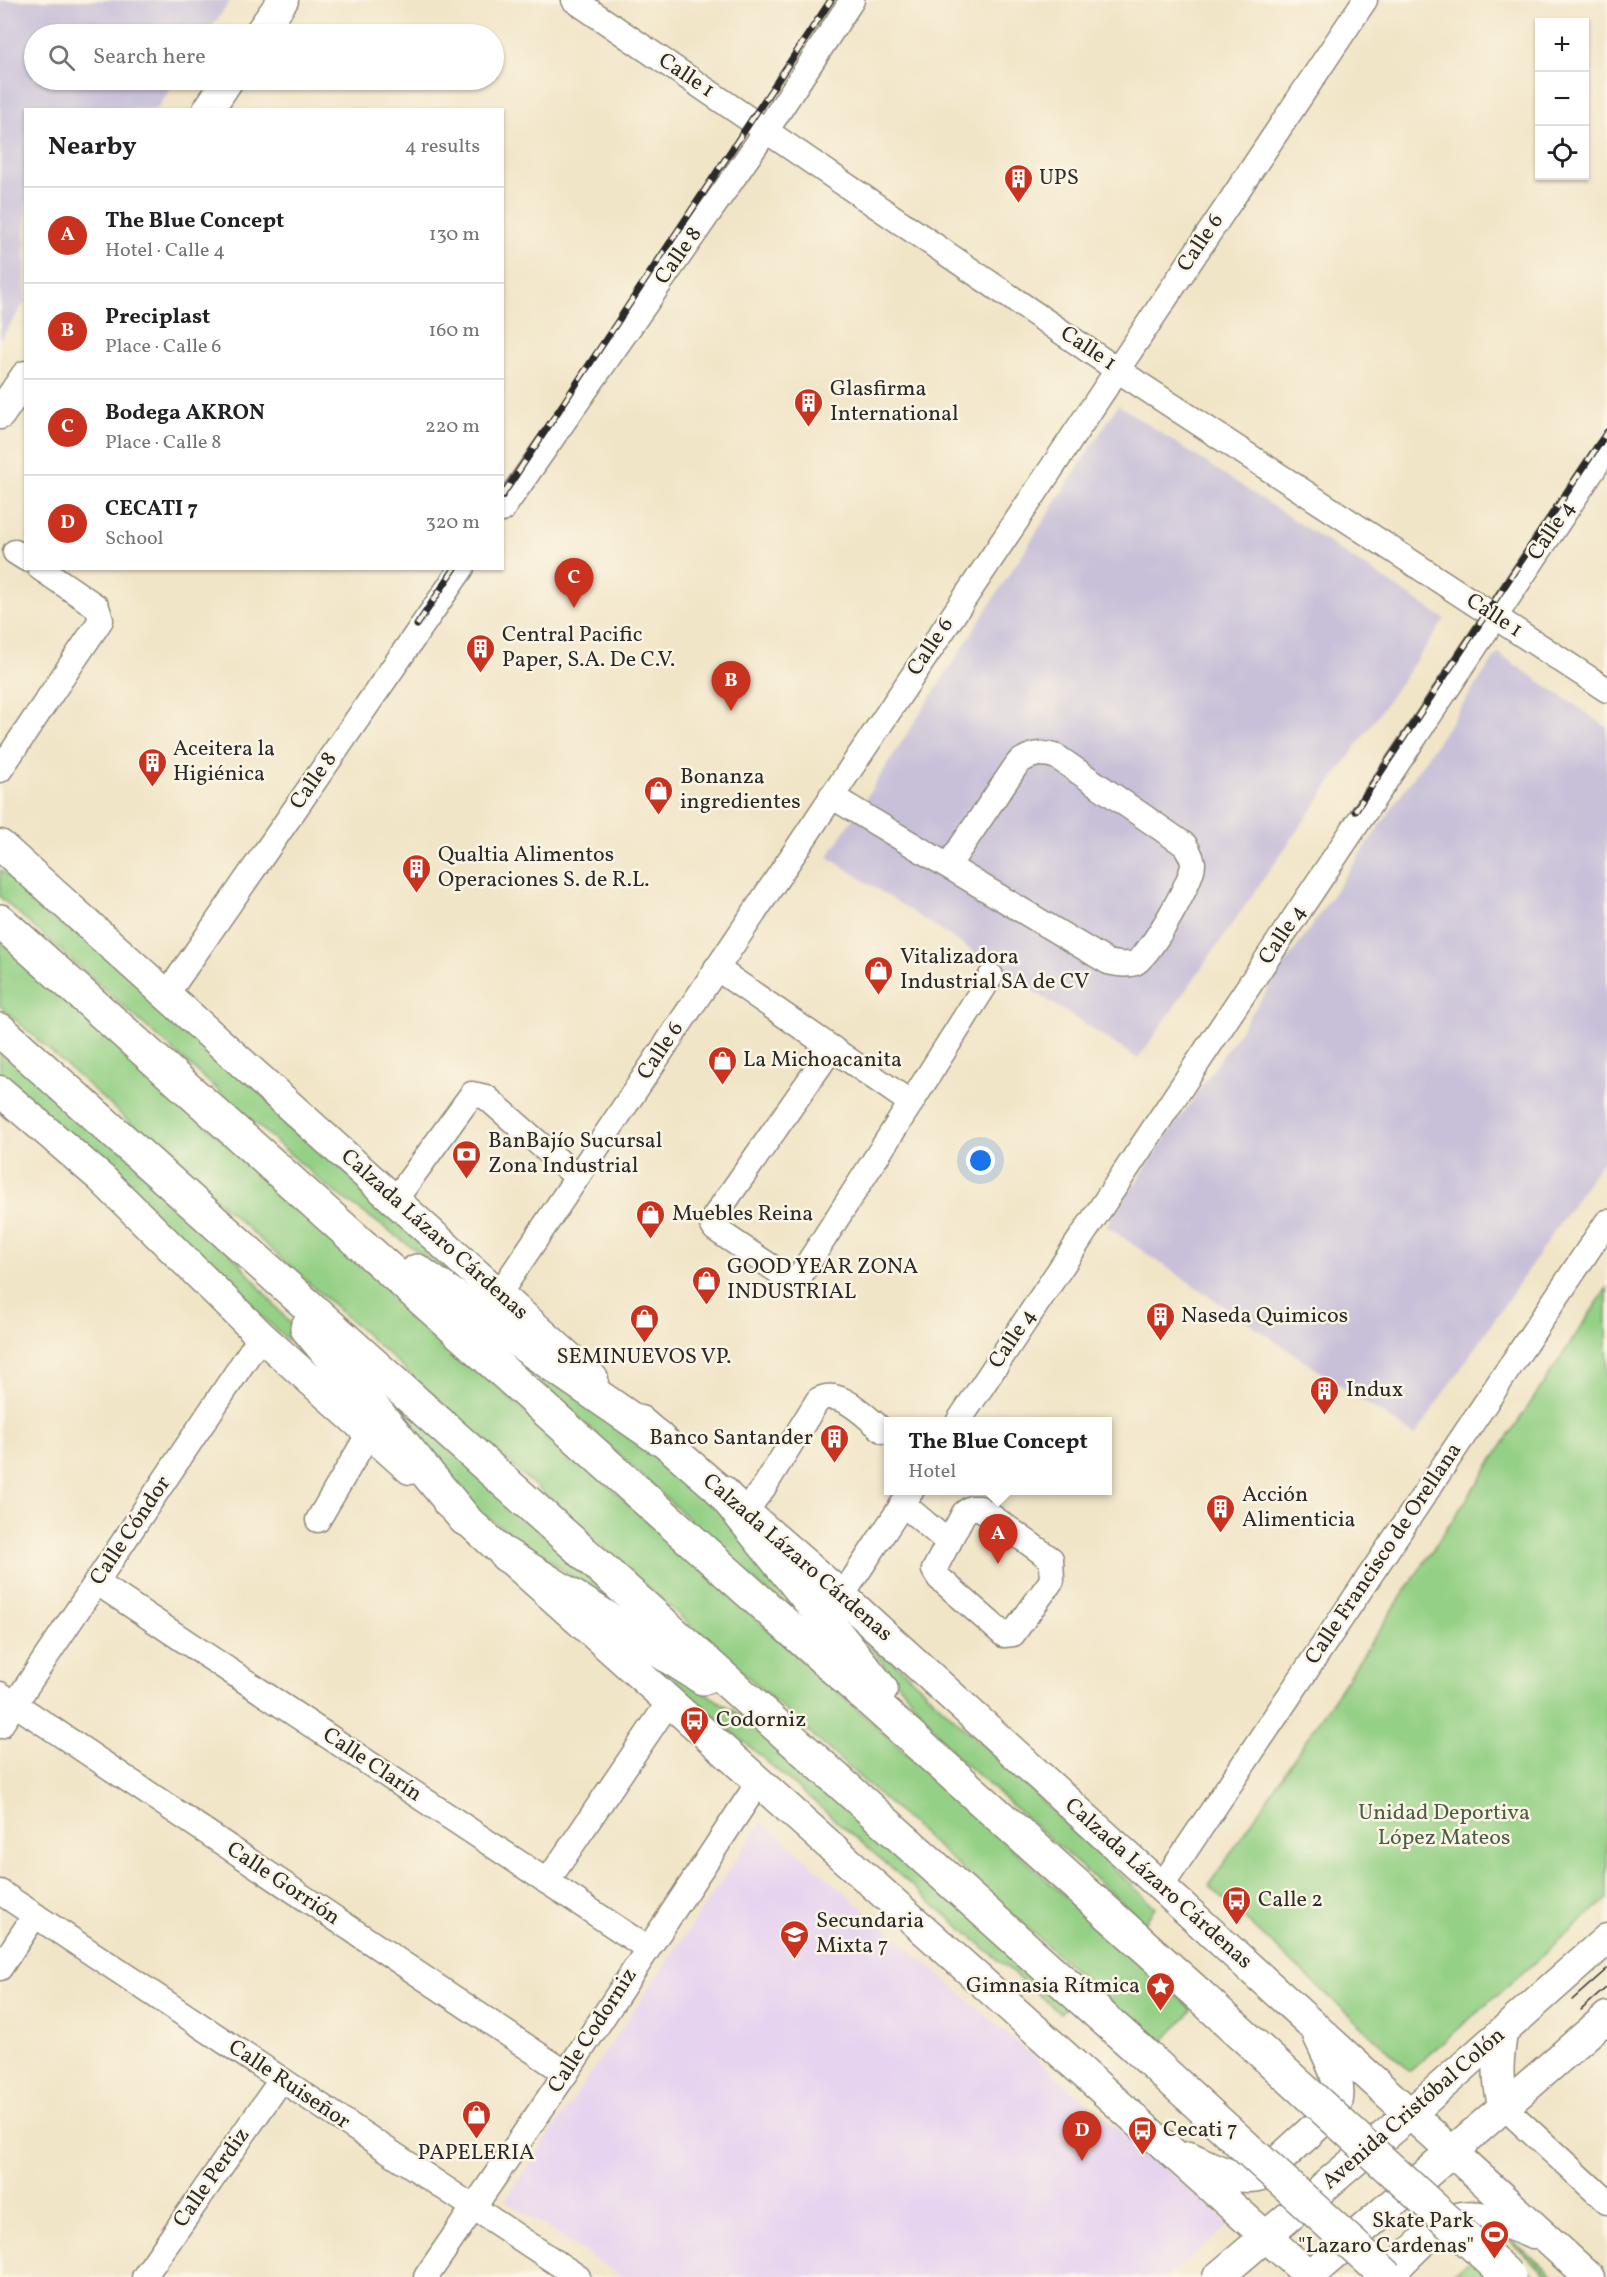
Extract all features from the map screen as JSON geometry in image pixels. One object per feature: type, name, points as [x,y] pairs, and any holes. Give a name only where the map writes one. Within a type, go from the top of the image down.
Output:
[{"type":"highway","points":[[0,921],[1198,1994],[1509,2277]]},
{"type":"highway","points":[[0,1030],[780,1726],[1389,2277]]},
{"type":"highway","points":[[315,1203],[657,1437]]},
{"type":"highway","points":[[200,1209],[339,1365],[465,1519]]},
{"type":"highway","points":[[734,1502],[945,1767]]},
{"type":"highway","points":[[506,1555],[780,1726]]},
{"type":"main road","points":[[266,24],[282,0]]},
{"type":"main road","points":[[209,108],[221,90]]},
{"type":"main road","points":[[0,414],[24,379]]},
{"type":"main road","name":"Calzada Lázaro Cárdenas","points":[[0,845],[657,1437],[842,1596],[1590,2277]]},
{"type":"main road","points":[[0,861],[85,920]]},
{"type":"main road","points":[[0,1091],[101,1178],[261,1336],[1267,2236],[1310,2277],[1607,2017]]},
{"type":"main road","name":"Avenida Cristóbal Colón","points":[[1228,2276],[1267,2236],[1411,2113],[1607,1939]]},
{"type":"main road","points":[[1167,2147],[1232,2175],[1245,2178],[1264,2174],[1335,2109],[1339,2100],[1336,2076],[1315,2028]]},
{"type":"main road","points":[[1502,2033],[1497,2070],[1498,2087],[1504,2107]]},
{"type":"main road","points":[[1389,2277],[1394,2269],[1440,2224],[1455,2218],[1474,2215],[1491,2218],[1552,2243]]},
{"type":"street","name":"Calle 1","points":[[574,0],[1116,369],[1607,690]]},
{"type":"street","name":"Calle 8","points":[[504,507],[766,131],[852,0]]},
{"type":"street","name":"Calle 6","points":[[499,1294],[1365,0]]},
{"type":"street","name":"Calle 4","points":[[961,1417],[1607,449]]},
{"type":"street","points":[[0,770],[100,620],[97,607],[43,570]]},
{"type":"street","name":"Calle 8","points":[[167,994],[461,570]]},
{"type":"street","points":[[831,796],[1108,962],[1125,965],[1138,962],[1149,951],[1190,877],[1193,863],[1185,845],[1056,757],[1043,752],[1029,755],[1018,763],[948,866]]},
{"type":"street","points":[[716,968],[911,1103]]},
{"type":"street","points":[[832,1048],[714,1217],[712,1224],[788,1278],[798,1279],[992,976]]},
{"type":"street","points":[[395,1200],[464,1101],[472,1094],[486,1096],[577,1176]]},
{"type":"street","name":"Calle Francisco de Orellana","points":[[1161,1887],[1607,1222]]},
{"type":"street","name":"Calle Cóndor","points":[[0,1726],[7,1699],[96,1582],[261,1336]]},
{"type":"street","points":[[734,1502],[764,1487],[818,1400],[830,1395],[837,1396],[884,1431]]},
{"type":"street","points":[[318,1520],[369,1433]]},
{"type":"street","points":[[842,1596],[908,1497],[949,1543]]},
{"type":"street","points":[[971,1508],[980,1508],[1051,1559],[1052,1580],[1013,1634],[1004,1635],[939,1578],[934,1570],[949,1543],[964,1513],[971,1508]]},
{"type":"street","name":"Calle Clarín","points":[[96,1582],[647,1948]]},
{"type":"street","name":"Calle Gorrión","points":[[7,1699],[566,2073]]},
{"type":"street","points":[[547,1882],[669,1702]]},
{"type":"street","name":"Calle Codorniz","points":[[426,2277],[566,2073],[758,1783]]},
{"type":"street","name":"Calle Ruiseñor","points":[[0,1892],[578,2277]]},
{"type":"street","points":[[0,1968],[35,1915]]},
{"type":"street","name":"Calle Perdiz","points":[[144,2277],[281,2080]]},
{"type":"street","points":[[1504,2107],[1607,2202]]},
{"type":"shaded area","points":[[0,0],[231,0],[214,24],[24,24],[24,90],[170,90],[157,108],[24,108],[24,304],[0,340]]},
{"type":"shaded area","points":[[1118,405],[1445,619],[1138,1059],[828,857]]},
{"type":"shaded area","points":[[1498,653],[1607,727],[1607,1154],[1415,1436],[1106,1226]]},
{"type":"shaded area","name":"Secundaria Mixta 7","points":[[762,1821],[1230,2224],[1168,2277],[622,2277],[505,2200]]},
{"type":"green space","points":[[0,870],[58,909],[491,1304],[325,1185],[0,897]]},
{"type":"green space","points":[[0,940],[1192,2010],[1159,2046],[0,1006]]},
{"type":"green space","points":[[0,1042],[204,1221],[360,1407],[0,1075]]},
{"type":"green space","name":"Unidad Deportiva López Mateos","points":[[1607,1288],[1607,1899],[1410,2071],[1209,1886]]},
{"type":"green space","points":[[457,1305],[709,1493],[841,1660]]},
{"type":"green space","points":[[316,1323],[677,1650],[461,1499]]},
{"type":"green space","points":[[845,1616],[1155,1907],[1145,1923],[956,1756]]},
{"type":"green space","points":[[637,1650],[769,1733],[1072,2003],[1060,2013]]},
{"type":"green space","points":[[1470,2204],[1555,2277],[1548,2277]]},
{"type":"green space","name":"Skate Park \"Lazaro Cardenas\"","points":[[1498,2244],[1535,2277],[1449,2277],[1450,2274]]},
{"type":"tram line","points":[[1572,2000],[1607,1969]]},
{"type":"tram line","points":[[1581,2010],[1607,1987]]},
{"type":"railway","points":[[504,493],[831,0]]},
{"type":"railway","points":[[1355,811],[1607,432]]},
{"type":"railway","points":[[417,625],[454,570]]},
{"type":"place","name":"UPS","points":[[1018,204]]},
{"type":"place","name":"Glasfirma International","points":[[809,428]]},
{"type":"place","name":"Bodega AKRON","points":[[574,608]]},
{"type":"place","name":"Central Pacific Paper, S.A. De C.V.","points":[[481,674]]},
{"type":"place","name":"Preciplast","points":[[731,711]]},
{"type":"place","name":"Aceitera la Higiénica","points":[[152,788]]},
{"type":"place","name":"Bonanza ingredientes","points":[[659,816]]},
{"type":"place","name":"Qualtia Alimentos Operaciones S. de R.L.","points":[[417,894]]},
{"type":"place","name":"Vitalizadora Industrial SA de CV","points":[[879,996]]},
{"type":"place","name":"La Michoacanita","points":[[722,1086]]},
{"type":"place","name":"BanBajío Sucursal Zona Industrial","points":[[467,1180]]},
{"type":"place","name":"Muebles Reina","points":[[651,1240]]},
{"type":"place","name":"GOOD YEAR ZONA INDUSTRIAL","points":[[706,1306]]},
{"type":"place","name":"Naseda Quimicos","points":[[1160,1342]]},
{"type":"place","name":"SEMINUEVOS VP.","points":[[644,1344]]},
{"type":"place","name":"Indux","points":[[1325,1416]]},
{"type":"place","name":"Banco Santander","points":[[834,1464]]},
{"type":"place","name":"Acción Alimenticia","points":[[1221,1534]]},
{"type":"place","name":"The Blue Concept","points":[[998,1564]]},
{"type":"place","name":"Codorniz","points":[[695,1746]]},
{"type":"place","name":"Calle 2","points":[[1237,1926]]},
{"type":"place","name":"Secundaria Mixta 7","points":[[795,1960]]},
{"type":"place","name":"Gimnasia Rítmica","points":[[1161,2012]]},
{"type":"place","name":"PAPELERIA","points":[[476,2140]]},
{"type":"place","name":"Cecati 7","points":[[1142,2156]]},
{"type":"place","name":"CECATI 7","points":[[1082,2161]]},
{"type":"place","name":"Skate Park \"Lazaro Cardenas\"","points":[[1495,2260]]}]
